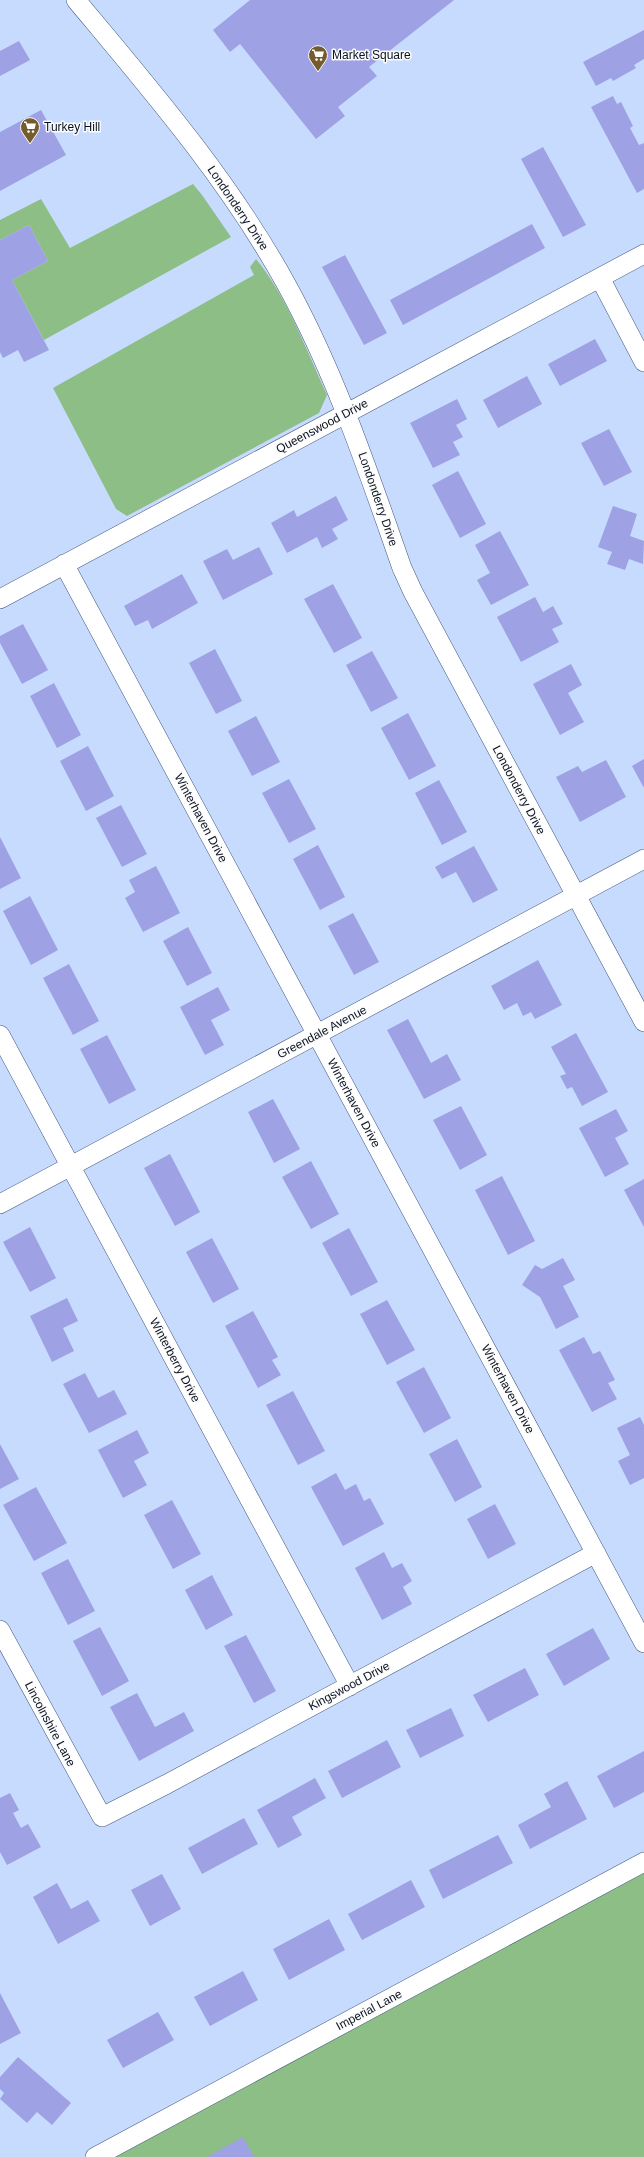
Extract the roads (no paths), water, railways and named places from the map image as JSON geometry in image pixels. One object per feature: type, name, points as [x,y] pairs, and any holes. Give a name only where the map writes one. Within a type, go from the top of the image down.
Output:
[{"type":"street","name":"Londonderry Drive","points":[[76,0],[179,126],[238,205],[290,291],[346,413],[402,568],[413,592],[644,1022]]},
{"type":"street","name":"Queenswood Drive","points":[[0,599],[644,254]]},
{"type":"street","points":[[600,278],[644,362]]},
{"type":"street","name":"Winterhaven Drive","points":[[64,564],[644,1643]]},
{"type":"street","name":"Greendale Avenue","points":[[0,1204],[644,860]]},
{"type":"street","name":"Winterberry Drive","points":[[0,1035],[350,1686]]},
{"type":"street","name":"Kingswood Drive","points":[[102,1816],[167,1784],[596,1553]]},
{"type":"street","name":"Lincolnshire Lane","points":[[0,1630],[102,1816]]},
{"type":"street","name":"Imperial Lane","points":[[94,2157],[644,1862]]},
{"type":"place","name":"Market Square","points":[[318,72]]},
{"type":"place","name":"Turkey Hill","points":[[30,144]]}]
